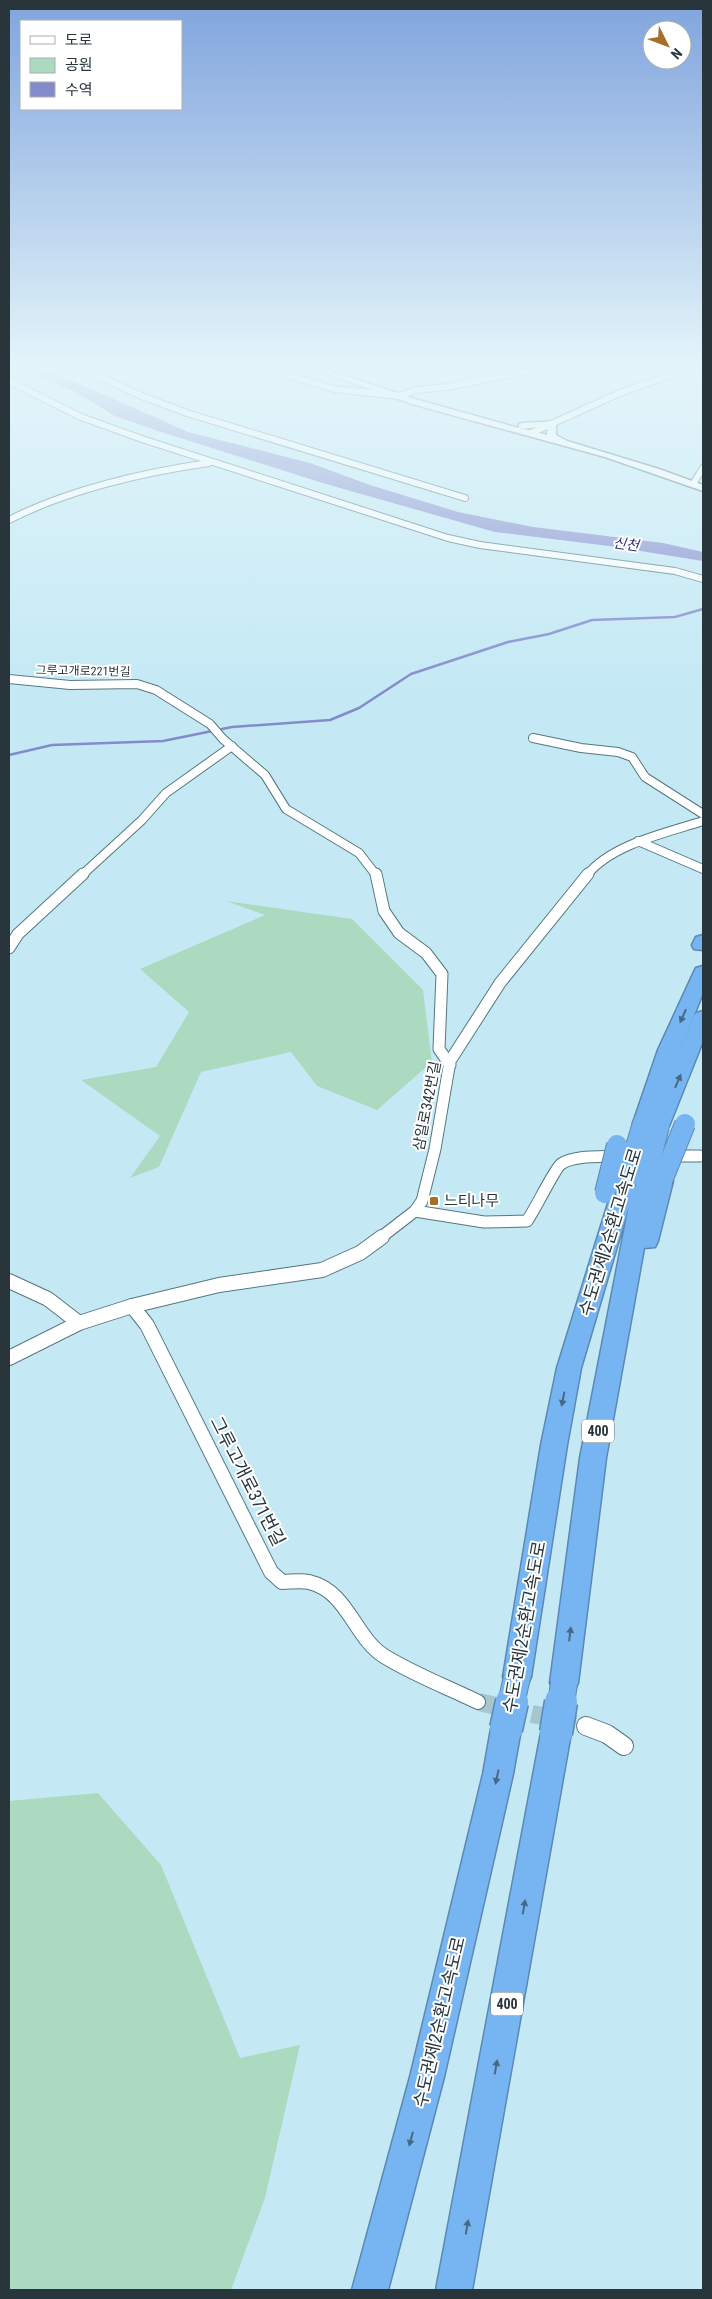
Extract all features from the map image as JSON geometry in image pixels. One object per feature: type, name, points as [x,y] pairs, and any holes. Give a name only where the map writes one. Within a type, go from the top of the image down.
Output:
[{"type":"highway","name":"수도권제2순환고속도로","points":[[370,2290],[427,2077],[498,1774],[517,1677],[554,1445],[569,1368],[634,1185],[651,1125],[668,1050],[703,972]]},
{"type":"highway","name":"수도권제2순환고속도로","points":[[651,1125],[703,1017]]},
{"type":"highway","points":[[617,1145],[634,1185],[684,1124]]},
{"type":"highway","name":"수도권제2순환고속도로","points":[[454,2290],[571,1730],[564,1683],[593,1458],[634,1185]]},
{"type":"main road","points":[[676,477],[703,488]]},
{"type":"street","points":[[9,520],[28,510],[135,477]]},
{"type":"street","points":[[261,477],[448,538],[480,545],[675,571],[703,579]]},
{"type":"street","points":[[397,477],[465,498]]},
{"type":"street","points":[[693,484],[697,477]]},
{"type":"street","name":"그루고개로221번길","points":[[9,679],[70,685],[137,684],[156,690],[210,724],[222,738],[265,775],[286,809],[359,853],[376,873],[384,911],[399,933],[426,953],[442,974],[440,1049],[450,1065]]},
{"type":"street","points":[[533,738],[581,748],[618,752],[632,757],[645,777],[703,814]]},
{"type":"street","points":[[9,948],[18,934],[142,820],[166,793],[232,746]]},
{"type":"street","name":"삼일로342번길","points":[[132,1306],[219,1284],[322,1270],[360,1253],[415,1211],[422,1201],[431,1170],[450,1065],[470,1027],[500,983],[573,890],[593,868],[605,859],[638,842],[703,821]]},
{"type":"street","points":[[638,842],[703,869]]},
{"type":"street","points":[[415,1211],[446,1218],[506,1224],[527,1221],[538,1208],[559,1166],[570,1160],[608,1156],[700,1156]]},
{"type":"street","points":[[9,1281],[48,1299],[79,1323]]},
{"type":"street","points":[[9,1358],[79,1323],[132,1306]]},
{"type":"street","name":"그루고개로371번길","points":[[132,1306],[147,1325],[271,1572],[282,1582],[309,1582],[327,1590],[349,1611],[364,1639],[384,1656],[478,1702]]},
{"type":"street","points":[[571,1730],[607,1734],[624,1746]]},
{"type":"green space","points":[[226,901],[352,919],[423,990],[432,1062],[377,1110],[317,1086],[291,1052],[201,1072],[159,1167],[130,1178],[160,1136],[81,1080],[156,1067],[189,1012],[140,969],[265,915]]},
{"type":"green space","points":[[98,1793],[161,1865],[240,2058],[300,2045],[265,2198],[231,2290],[9,2290],[9,1801]]},
{"type":"water","name":"신천","points":[[305,477],[349,477],[458,512],[533,527],[663,543],[703,552],[703,561],[609,546],[495,532]]},
{"type":"waterway","points":[[9,755],[52,745],[163,741],[232,727],[330,720],[359,708],[411,674],[508,642],[549,634],[592,620],[675,617],[703,609]]},
{"type":"tunnel","points":[[478,1702],[485,1704]]},
{"type":"tunnel","points":[[479,1702],[586,1726]]},
{"type":"place","name":"느티나무","points":[[434,1201]]}]
